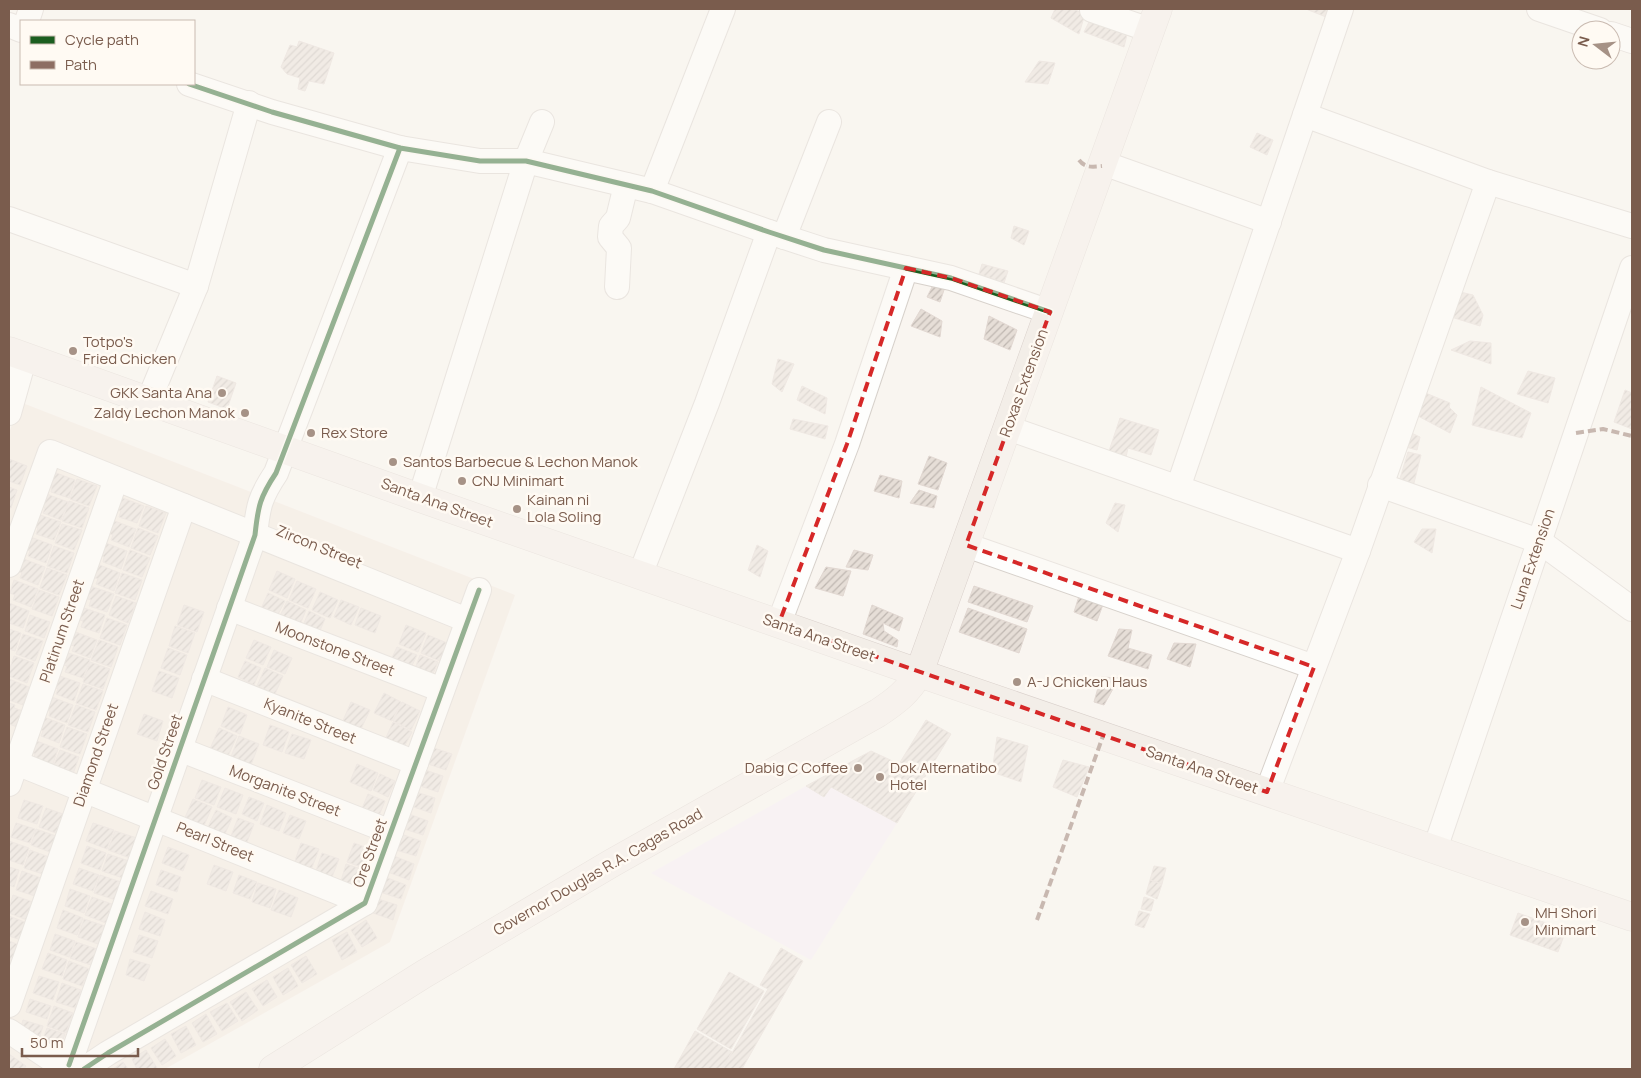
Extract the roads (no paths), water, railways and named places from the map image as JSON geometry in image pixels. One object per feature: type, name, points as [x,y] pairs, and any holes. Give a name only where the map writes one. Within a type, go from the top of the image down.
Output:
[{"type":"main road","name":"Roxas Extension","points":[[920,673],[1154,20]]},
{"type":"main road","name":"Santa Ana Street","points":[[17,354],[149,400],[281,461],[420,498],[920,673],[1632,917]]},
{"type":"main road","name":"Governor Douglas R.A. Cagas Road","points":[[273,1069],[424,974],[596,872],[878,713],[905,693],[920,673]]},
{"type":"street","points":[[652,191],[723,9]]},
{"type":"street","points":[[1178,488],[1342,9]]},
{"type":"street","points":[[1540,9],[1571,20]]},
{"type":"street","points":[[1092,10],[1154,20]]},
{"type":"street","points":[[192,85],[272,112],[400,148],[480,161],[526,161],[652,191],[824,250],[951,278],[1050,312]]},
{"type":"street","points":[[149,400],[196,286],[249,103]]},
{"type":"street","points":[[1305,115],[1488,182],[1632,226]]},
{"type":"street","points":[[420,498],[526,161],[542,122]]},
{"type":"street","points":[[640,575],[707,403],[776,235],[829,122]]},
{"type":"street","name":"Gold Street","points":[[79,1068],[155,818],[179,749],[255,535],[269,515],[276,495],[281,461],[400,148]]},
{"type":"street","points":[[1103,163],[1269,222]]},
{"type":"street","points":[[1267,792],[1358,551],[1488,182]]},
{"type":"street","points":[[617,287],[619,248],[610,237],[610,232],[611,226],[618,218],[626,185]]},
{"type":"street","points":[[9,219],[196,286]]},
{"type":"street","points":[[779,624],[847,444],[906,268]]},
{"type":"street","name":"Luna Extension","points":[[1435,849],[1539,541],[1624,319],[1632,268]]},
{"type":"street","points":[[9,413],[17,354]]},
{"type":"street","points":[[1008,428],[1358,551]]},
{"type":"street","name":"Zircon Street","points":[[9,565],[50,452],[467,620]]},
{"type":"street","name":"Platinum Street","points":[[11,769],[116,479]]},
{"type":"street","points":[[1380,485],[1539,541],[1632,609]]},
{"type":"street","name":"Diamond Street","points":[[9,1005],[184,506]]},
{"type":"street","points":[[966,545],[1314,667]]},
{"type":"street","name":"Ore Street","points":[[79,1068],[108,1053],[365,902],[478,590]]},
{"type":"street","name":"Moonstone Street","points":[[229,608],[442,690]]},
{"type":"street","name":"Kyanite Street","points":[[204,679],[416,763]]},
{"type":"street","name":"Morganite Street","points":[[179,749],[391,832]]},
{"type":"street","name":"Pearl Street","points":[[11,769],[84,790],[365,902]]},
{"type":"street","points":[[9,1031],[44,1055],[79,1068]]},
{"type":"place","name":"Totpo's Fried Chicken","points":[[73,351]]},
{"type":"place","name":"GKK Santa Ana","points":[[222,393]]},
{"type":"place","name":"Zaldy Lechon Manok","points":[[245,413]]},
{"type":"place","name":"Rex Store","points":[[311,433]]},
{"type":"place","name":"Santos Barbecue & Lechon Manok","points":[[393,462]]},
{"type":"place","name":"CNJ Minimart","points":[[462,481]]},
{"type":"place","name":"Kainan ni Lola Soling","points":[[517,509]]},
{"type":"place","name":"A-J Chicken Haus","points":[[1017,682]]},
{"type":"place","name":"Dabig C Coffee","points":[[858,768]]},
{"type":"place","name":"Dok Alternatibo Hotel","points":[[880,777]]},
{"type":"place","name":"MH Shori Minimart","points":[[1525,922]]}]
